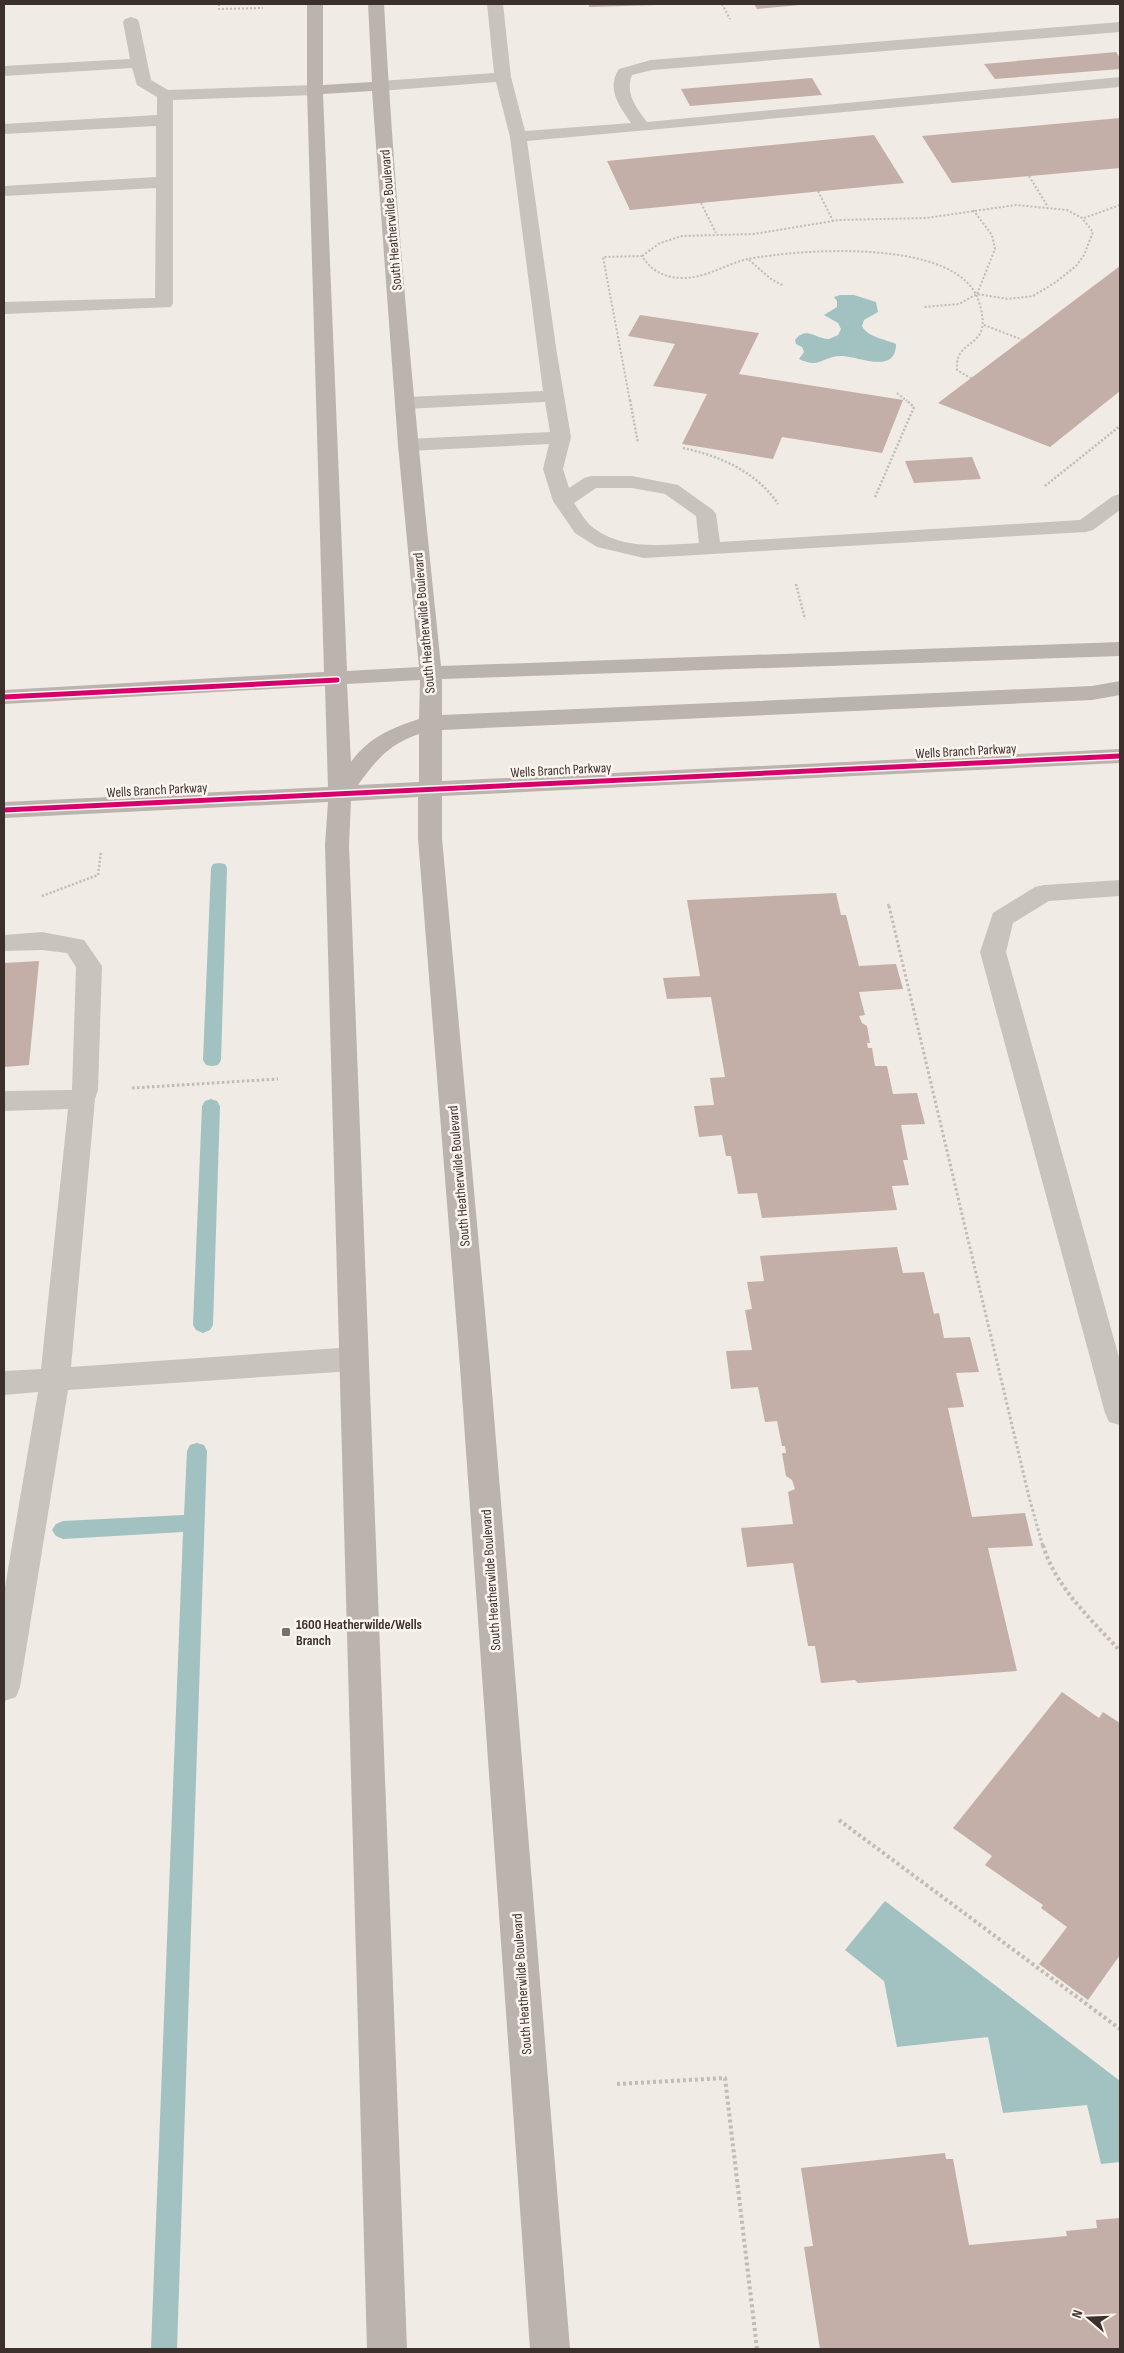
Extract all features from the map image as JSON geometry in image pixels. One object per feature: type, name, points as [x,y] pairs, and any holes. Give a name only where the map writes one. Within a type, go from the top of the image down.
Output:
[{"type":"main road","points":[[315,4],[315,90],[340,794],[337,845],[387,2349]]},
{"type":"main road","name":"South Heatherwilde Boulevard","points":[[376,4],[380,86],[408,445],[431,673],[430,838],[475,1366],[550,2349]]},
{"type":"main road","points":[[315,90],[380,86]]},
{"type":"main road","points":[[4,697],[337,680],[431,673],[1120,649]]},
{"type":"main road","points":[[340,794],[369,753],[399,733],[431,724],[1092,692],[1120,688]]},
{"type":"main road","name":"Wells Branch Parkway","points":[[4,810],[1120,756]]},
{"type":"lane","points":[[495,4],[503,77],[518,137],[561,437],[553,469],[563,501],[582,529],[604,543],[644,552],[1028,531],[1086,526],[1120,500]]},
{"type":"lane","points":[[131,22],[143,82],[165,95],[315,90]]},
{"type":"lane","points":[[642,127],[620,94],[620,82],[624,72],[651,65],[1120,27]]},
{"type":"lane","points":[[4,71],[139,64]]},
{"type":"lane","points":[[380,86],[503,77]]},
{"type":"lane","points":[[518,137],[1120,82]]},
{"type":"lane","points":[[4,308],[164,303],[165,95]]},
{"type":"lane","points":[[4,129],[165,120]]},
{"type":"lane","points":[[4,191],[165,182]]},
{"type":"lane","points":[[406,403],[554,396]]},
{"type":"lane","points":[[408,445],[561,437]]},
{"type":"lane","points":[[563,501],[591,482],[632,482],[671,489],[706,514],[710,548]]},
{"type":"lane","points":[[1120,888],[1044,893],[1002,919],[993,952],[1120,1413]]},
{"type":"lane","points":[[4,943],[42,942],[74,946],[88,966],[85,1090],[82,1099],[55,1381],[4,1687]]},
{"type":"lane","points":[[4,1101],[82,1099]]},
{"type":"lane","points":[[4,1383],[55,1381],[353,1359]]},
{"type":"path","points":[[219,4],[219,9],[263,8]]},
{"type":"path","points":[[1029,176],[1048,207]]},
{"type":"path","points":[[818,191],[833,221]]},
{"type":"path","points":[[701,203],[716,233]]},
{"type":"path","points":[[638,443],[603,257],[642,256],[658,243],[680,236],[716,233],[752,234],[781,231],[809,224],[833,221],[911,219],[1011,204],[1048,207],[1079,214],[1093,232],[1082,259],[1077,266],[1042,291],[1027,298],[1002,299],[977,294]]},
{"type":"path","points":[[1084,218],[1120,205]]},
{"type":"path","points":[[924,307],[951,305],[972,298],[977,294],[995,249],[992,235],[973,210]]},
{"type":"path","points":[[642,256],[646,265],[662,276],[685,278],[703,275],[731,263],[816,252],[854,252],[910,256],[942,266],[965,281],[977,294],[984,325],[980,334],[957,355],[955,361],[957,370],[971,378]]},
{"type":"path","points":[[749,260],[771,279],[784,286]]},
{"type":"path","points":[[984,325],[1023,340]]},
{"type":"path","points":[[885,496],[875,497],[914,407],[898,393]]},
{"type":"path","points":[[1041,490],[1120,426]]},
{"type":"path","points":[[776,501],[786,501]]},
{"type":"path","points":[[795,582],[807,626]]},
{"type":"path","points":[[34,899],[98,875],[101,852]]},
{"type":"path","points":[[888,904],[1027,1488],[1048,1563],[1080,1608],[1120,1651]]},
{"type":"path","points":[[129,1088],[278,1079]]},
{"type":"path","points":[[839,1820],[1120,2029]]},
{"type":"path","points":[[617,2084],[725,2078],[757,2349]]},
{"type":"water","points":[[854,295],[876,302],[878,312],[864,320],[862,326],[868,333],[896,344],[894,354],[889,359],[882,362],[874,362],[840,356],[814,363],[799,359],[804,352],[802,347],[796,344],[795,340],[799,336],[808,333],[829,339],[838,335],[841,329],[838,323],[824,315],[837,307],[837,301],[834,297]]},
{"type":"water","points":[[885,1901],[1120,2081],[1120,2162],[1101,2164],[1087,2105],[1003,2113],[988,2037],[897,2047],[884,1981],[845,1950]]},
{"type":"building","points":[[589,4],[659,4],[659,5],[589,7]]},
{"type":"building","points":[[754,4],[800,4],[800,5],[757,9]]},
{"type":"building","points":[[1116,52],[1120,58],[1120,69],[995,79],[984,64]]},
{"type":"building","points":[[812,78],[822,95],[690,106],[681,89]]},
{"type":"building","points":[[1120,118],[1120,168],[952,183],[922,136]]},
{"type":"building","points":[[874,135],[904,183],[630,210],[607,161]]},
{"type":"building","points":[[1120,266],[1120,391],[1050,447],[938,403]]},
{"type":"building","points":[[640,315],[759,333],[739,374],[903,400],[882,453],[782,437],[773,459],[682,444],[707,394],[653,386],[675,344],[628,336]]},
{"type":"building","points":[[972,457],[981,479],[914,483],[905,461]]},
{"type":"building","points":[[836,893],[841,915],[846,915],[859,966],[896,964],[903,989],[859,992],[865,1015],[859,1016],[862,1023],[867,1026],[870,1043],[867,1043],[868,1048],[872,1048],[875,1066],[887,1066],[893,1094],[917,1093],[925,1124],[901,1125],[908,1160],[903,1160],[909,1185],[892,1186],[897,1210],[762,1218],[757,1193],[738,1194],[731,1156],[726,1156],[722,1135],[699,1137],[694,1106],[714,1105],[710,1078],[725,1077],[711,997],[667,999],[663,978],[700,976],[687,900]]},
{"type":"building","points":[[39,961],[29,1065],[4,1067],[4,963]]},
{"type":"building","points":[[897,1247],[903,1273],[924,1272],[934,1314],[939,1313],[944,1338],[970,1337],[979,1372],[956,1373],[964,1407],[948,1408],[972,1517],[1025,1513],[1033,1546],[988,1548],[1017,1671],[858,1683],[855,1680],[821,1683],[815,1646],[808,1646],[793,1563],[747,1567],[741,1528],[793,1524],[788,1492],[795,1489],[792,1480],[786,1476],[782,1453],[786,1453],[785,1446],[782,1446],[777,1421],[765,1422],[758,1387],[731,1389],[726,1351],[752,1350],[745,1310],[752,1309],[747,1282],[764,1281],[760,1256]]},
{"type":"building","points":[[1062,1692],[1099,1718],[1103,1712],[1120,1723],[1120,1955],[1088,2000],[1039,1964],[1067,1927],[1041,1908],[1043,1905],[985,1865],[992,1856],[953,1828]]},
{"type":"building","points":[[945,2153],[946,2159],[953,2159],[969,2245],[1067,2236],[1066,2231],[1097,2228],[1096,2220],[1120,2218],[1120,2349],[820,2349],[804,2247],[813,2246],[801,2168]]},
{"type":"waterway","points":[[212,1060],[219,868]]},
{"type":"waterway","points":[[203,1325],[211,1106]]},
{"type":"waterway","points":[[164,2349],[197,1451]]},
{"type":"waterway","points":[[63,1530],[194,1523]]},
{"type":"cycle path","points":[[4,697],[337,680]]},
{"type":"cycle path","points":[[4,810],[1120,756]]},
{"type":"place","name":"1600 Heatherwilde/Wells Branch","points":[[286,1632]]}]
